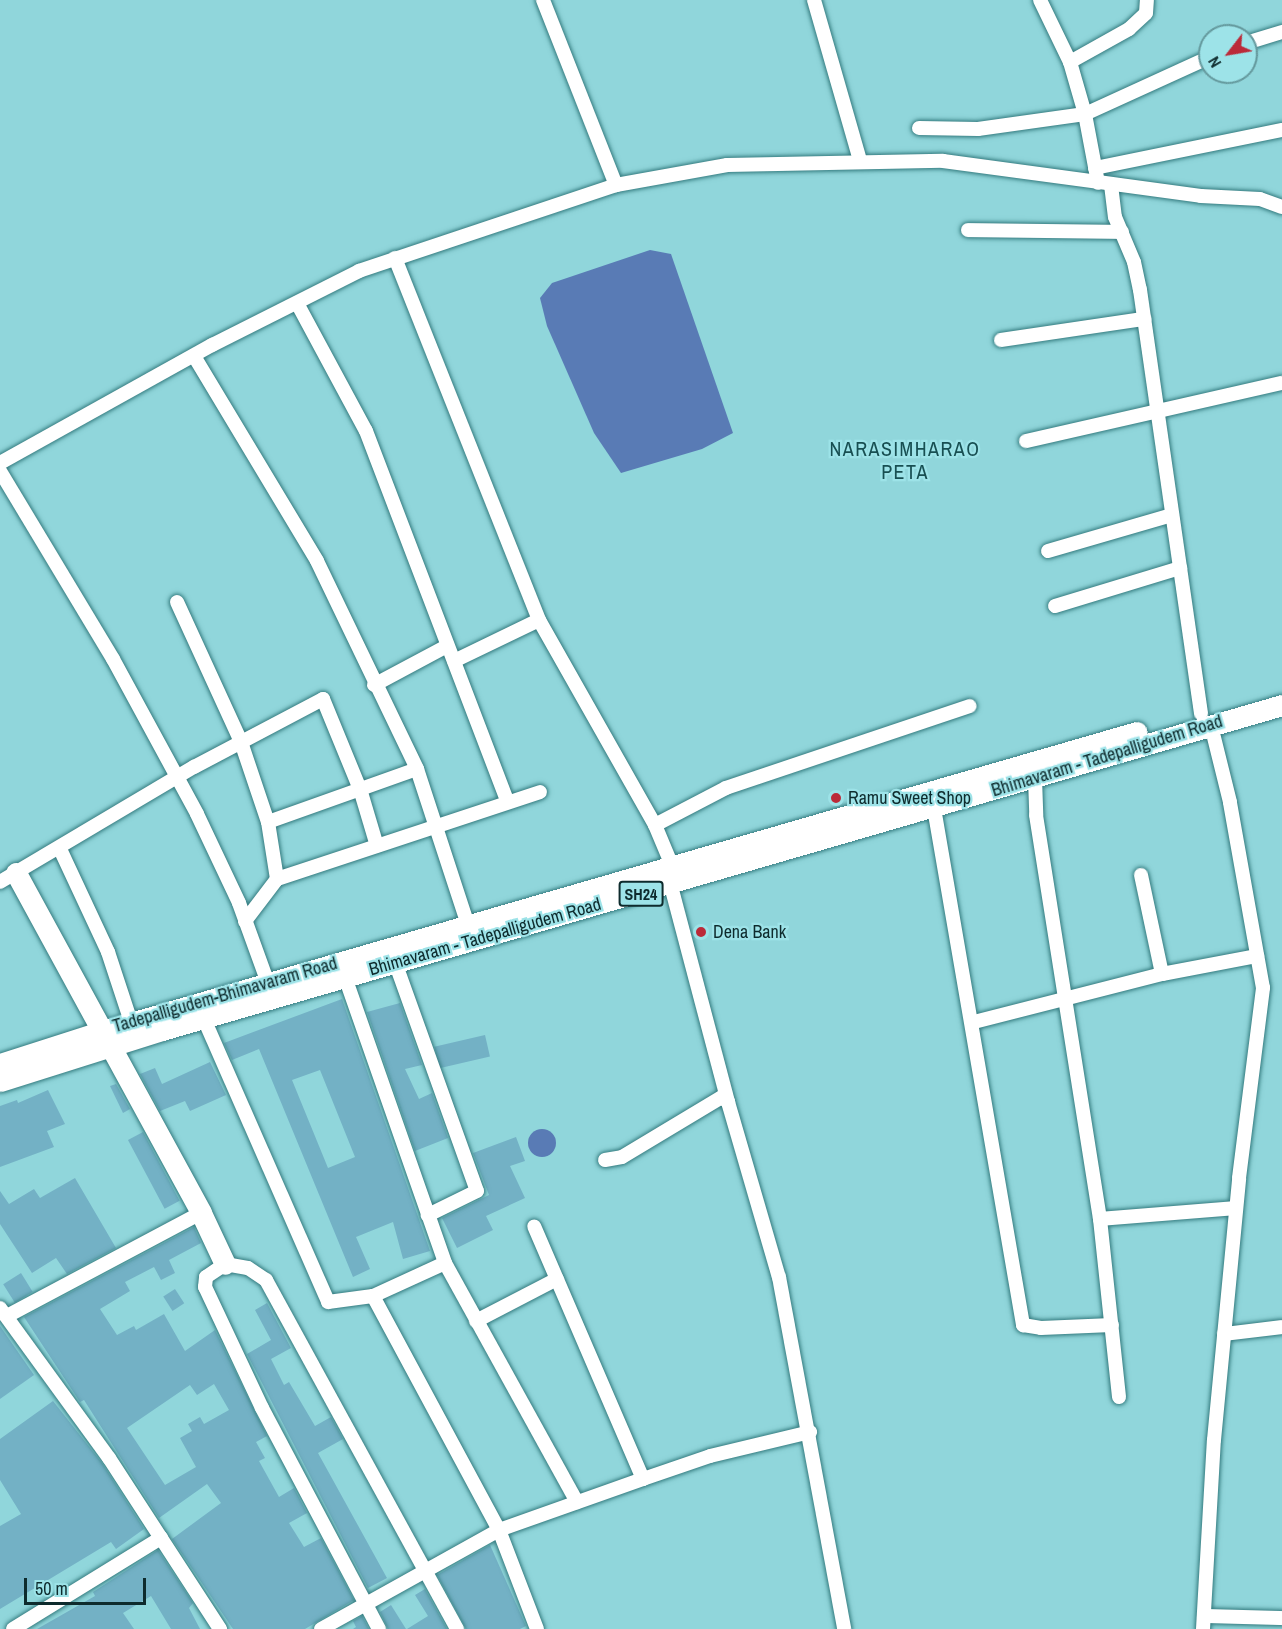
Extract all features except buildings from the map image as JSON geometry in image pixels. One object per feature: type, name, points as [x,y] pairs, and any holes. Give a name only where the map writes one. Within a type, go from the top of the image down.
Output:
[{"type":"main road","name":"Tadepalligudem-Bhimavaram Road","points":[[0,1064],[105,1038],[131,1022],[160,1022],[268,982],[468,925],[672,877],[1206,719],[1282,691]]},
{"type":"main road","name":"Bhimavaram - Tadepalligudem Road","points":[[0,1081],[105,1038],[160,1022],[204,1019],[672,877],[934,808],[1035,778],[1206,719],[1282,705]]},
{"type":"main road","points":[[8,878],[105,1038],[201,1213],[225,1264]]},
{"type":"street","points":[[543,0],[616,184]]},
{"type":"street","points":[[814,0],[860,160]]},
{"type":"street","points":[[1040,0],[1070,62],[1085,114],[1095,168],[1105,184],[1134,262],[1180,568],[1206,719],[1230,802],[1263,988],[1236,1208],[1224,1334],[1203,1623],[1282,1618]]},
{"type":"street","points":[[1070,62],[1129,29],[1146,13],[1147,0]]},
{"type":"street","points":[[1258,39],[1282,32]]},
{"type":"street","points":[[919,128],[978,129],[1085,114],[1198,62]]},
{"type":"street","points":[[1095,168],[1282,130]]},
{"type":"street","points":[[0,463],[194,356],[359,270],[616,184],[727,165],[860,160],[943,161],[1105,184],[1260,200],[1282,207]]},
{"type":"street","points":[[968,230],[1122,232]]},
{"type":"street","points":[[394,258],[539,620],[655,825],[672,877],[728,1102],[779,1277],[810,1432],[844,1629]]},
{"type":"street","points":[[297,303],[366,431],[508,802]]},
{"type":"street","points":[[1001,340],[1144,319]]},
{"type":"street","points":[[194,356],[317,561],[374,685],[417,769],[468,925]]},
{"type":"street","points":[[1026,441],[1282,383]]},
{"type":"street","points":[[0,471],[113,659],[177,777],[245,921],[268,982]]},
{"type":"street","points":[[1048,551],[1172,515]]},
{"type":"street","points":[[1055,606],[1180,568]]},
{"type":"street","points":[[177,602],[241,742],[268,822],[277,879]]},
{"type":"street","points":[[454,661],[539,620]]},
{"type":"street","points":[[374,685],[447,646]]},
{"type":"street","points":[[8,878],[177,777],[323,699],[360,789],[377,846]]},
{"type":"street","points":[[655,825],[726,788],[970,706]]},
{"type":"street","points":[[268,822],[417,769]]},
{"type":"street","points":[[1035,778],[1036,815],[1101,1219],[1119,1397]]},
{"type":"street","points":[[245,921],[277,879],[540,792]]},
{"type":"street","points":[[934,808],[974,1022],[1012,1280],[1023,1324],[1041,1328],[1112,1325]]},
{"type":"street","points":[[60,849],[108,952],[131,1022]]},
{"type":"street","points":[[1141,875],[1162,974]]},
{"type":"street","points":[[974,1022],[1162,974],[1257,956]]},
{"type":"street","points":[[395,962],[477,1191],[428,1215]]},
{"type":"street","points":[[345,976],[445,1263],[577,1502]]},
{"type":"street","points":[[204,1019],[328,1302],[373,1296],[445,1263]]},
{"type":"street","points":[[605,1160],[622,1157],[723,1097],[728,1102]]},
{"type":"street","points":[[1101,1219],[1236,1208]]},
{"type":"street","points":[[201,1213],[3,1312],[161,1538],[218,1628]]},
{"type":"street","points":[[534,1226],[643,1479]]},
{"type":"street","points":[[379,1629],[262,1408],[205,1287],[206,1277],[225,1264],[248,1268],[266,1280],[457,1629]]},
{"type":"street","points":[[476,1321],[557,1279]]},
{"type":"street","points":[[373,1296],[499,1530],[537,1629]]},
{"type":"street","points":[[1224,1334],[1282,1327]]},
{"type":"street","points":[[321,1629],[423,1570],[499,1530],[710,1456],[810,1432]]},
{"type":"street","points":[[13,1629],[161,1538]]},
{"type":"water","points":[[650,250],[671,254],[733,433],[702,449],[621,473],[594,433],[547,326],[540,298],[552,283]]},
{"type":"water","points":[[542,1129],[552,1133],[556,1143],[552,1153],[542,1157],[532,1153],[528,1143],[532,1133]]},
{"type":"place","name":"Ramu Sweet Shop","points":[[836,798]]},
{"type":"place","name":"Dena Bank","points":[[701,932]]},
{"type":"district","name":"NARASIMHARAO PETA","points":[[905,460]]}]
